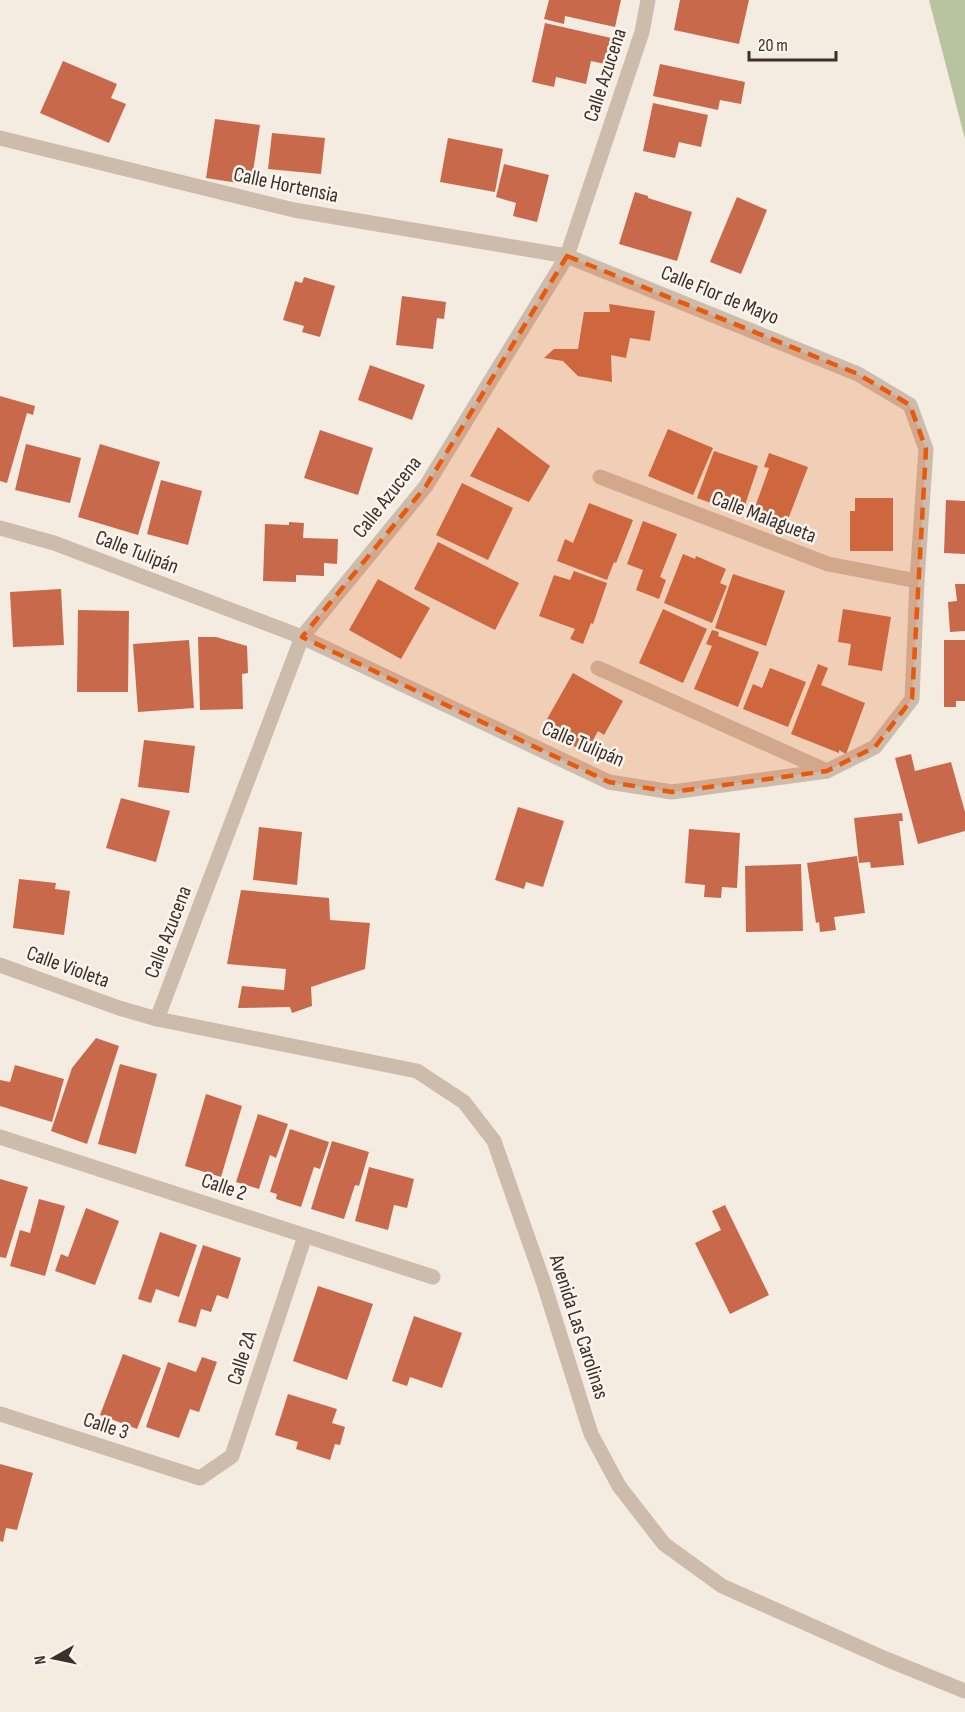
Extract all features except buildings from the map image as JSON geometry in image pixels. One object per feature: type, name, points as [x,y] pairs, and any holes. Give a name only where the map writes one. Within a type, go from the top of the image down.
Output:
[{"type":"street","name":"Calle Azucena","points":[[157,1019],[302,637],[426,486],[567,256],[642,32],[648,0]]},
{"type":"street","name":"Calle Hortensia","points":[[0,138],[294,210],[567,256]]},
{"type":"street","name":"Calle Flor de Mayo","points":[[567,256],[858,374]]},
{"type":"street","name":"Calle Tulipán","points":[[0,528],[54,543],[302,637],[609,782],[672,792],[827,771],[875,747],[912,699],[926,449],[910,405],[858,374]]},
{"type":"street","name":"Calle Malagueta","points":[[600,477],[828,564],[917,581]]},
{"type":"street","points":[[598,668],[827,771]]},
{"type":"street","name":"Calle Violeta","points":[[0,965],[119,1008],[157,1019]]},
{"type":"street","name":"Avenida Las Carolinas","points":[[157,1019],[417,1071],[465,1102],[494,1141],[543,1281],[591,1434],[619,1486],[664,1544],[722,1586],[886,1659],[965,1691]]},
{"type":"street","name":"Calle 2","points":[[0,1137],[433,1277]]},
{"type":"street","name":"Calle 2A","points":[[200,1478],[232,1456],[304,1236]]},
{"type":"street","name":"Calle 3","points":[[0,1414],[200,1478]]},
{"type":"highlighted area","points":[[567,256],[858,374],[910,405],[926,449],[912,699],[875,747],[827,771],[672,792],[609,782],[302,637],[426,486]]},
{"type":"green space","points":[[929,0],[965,0],[965,139]]}]
